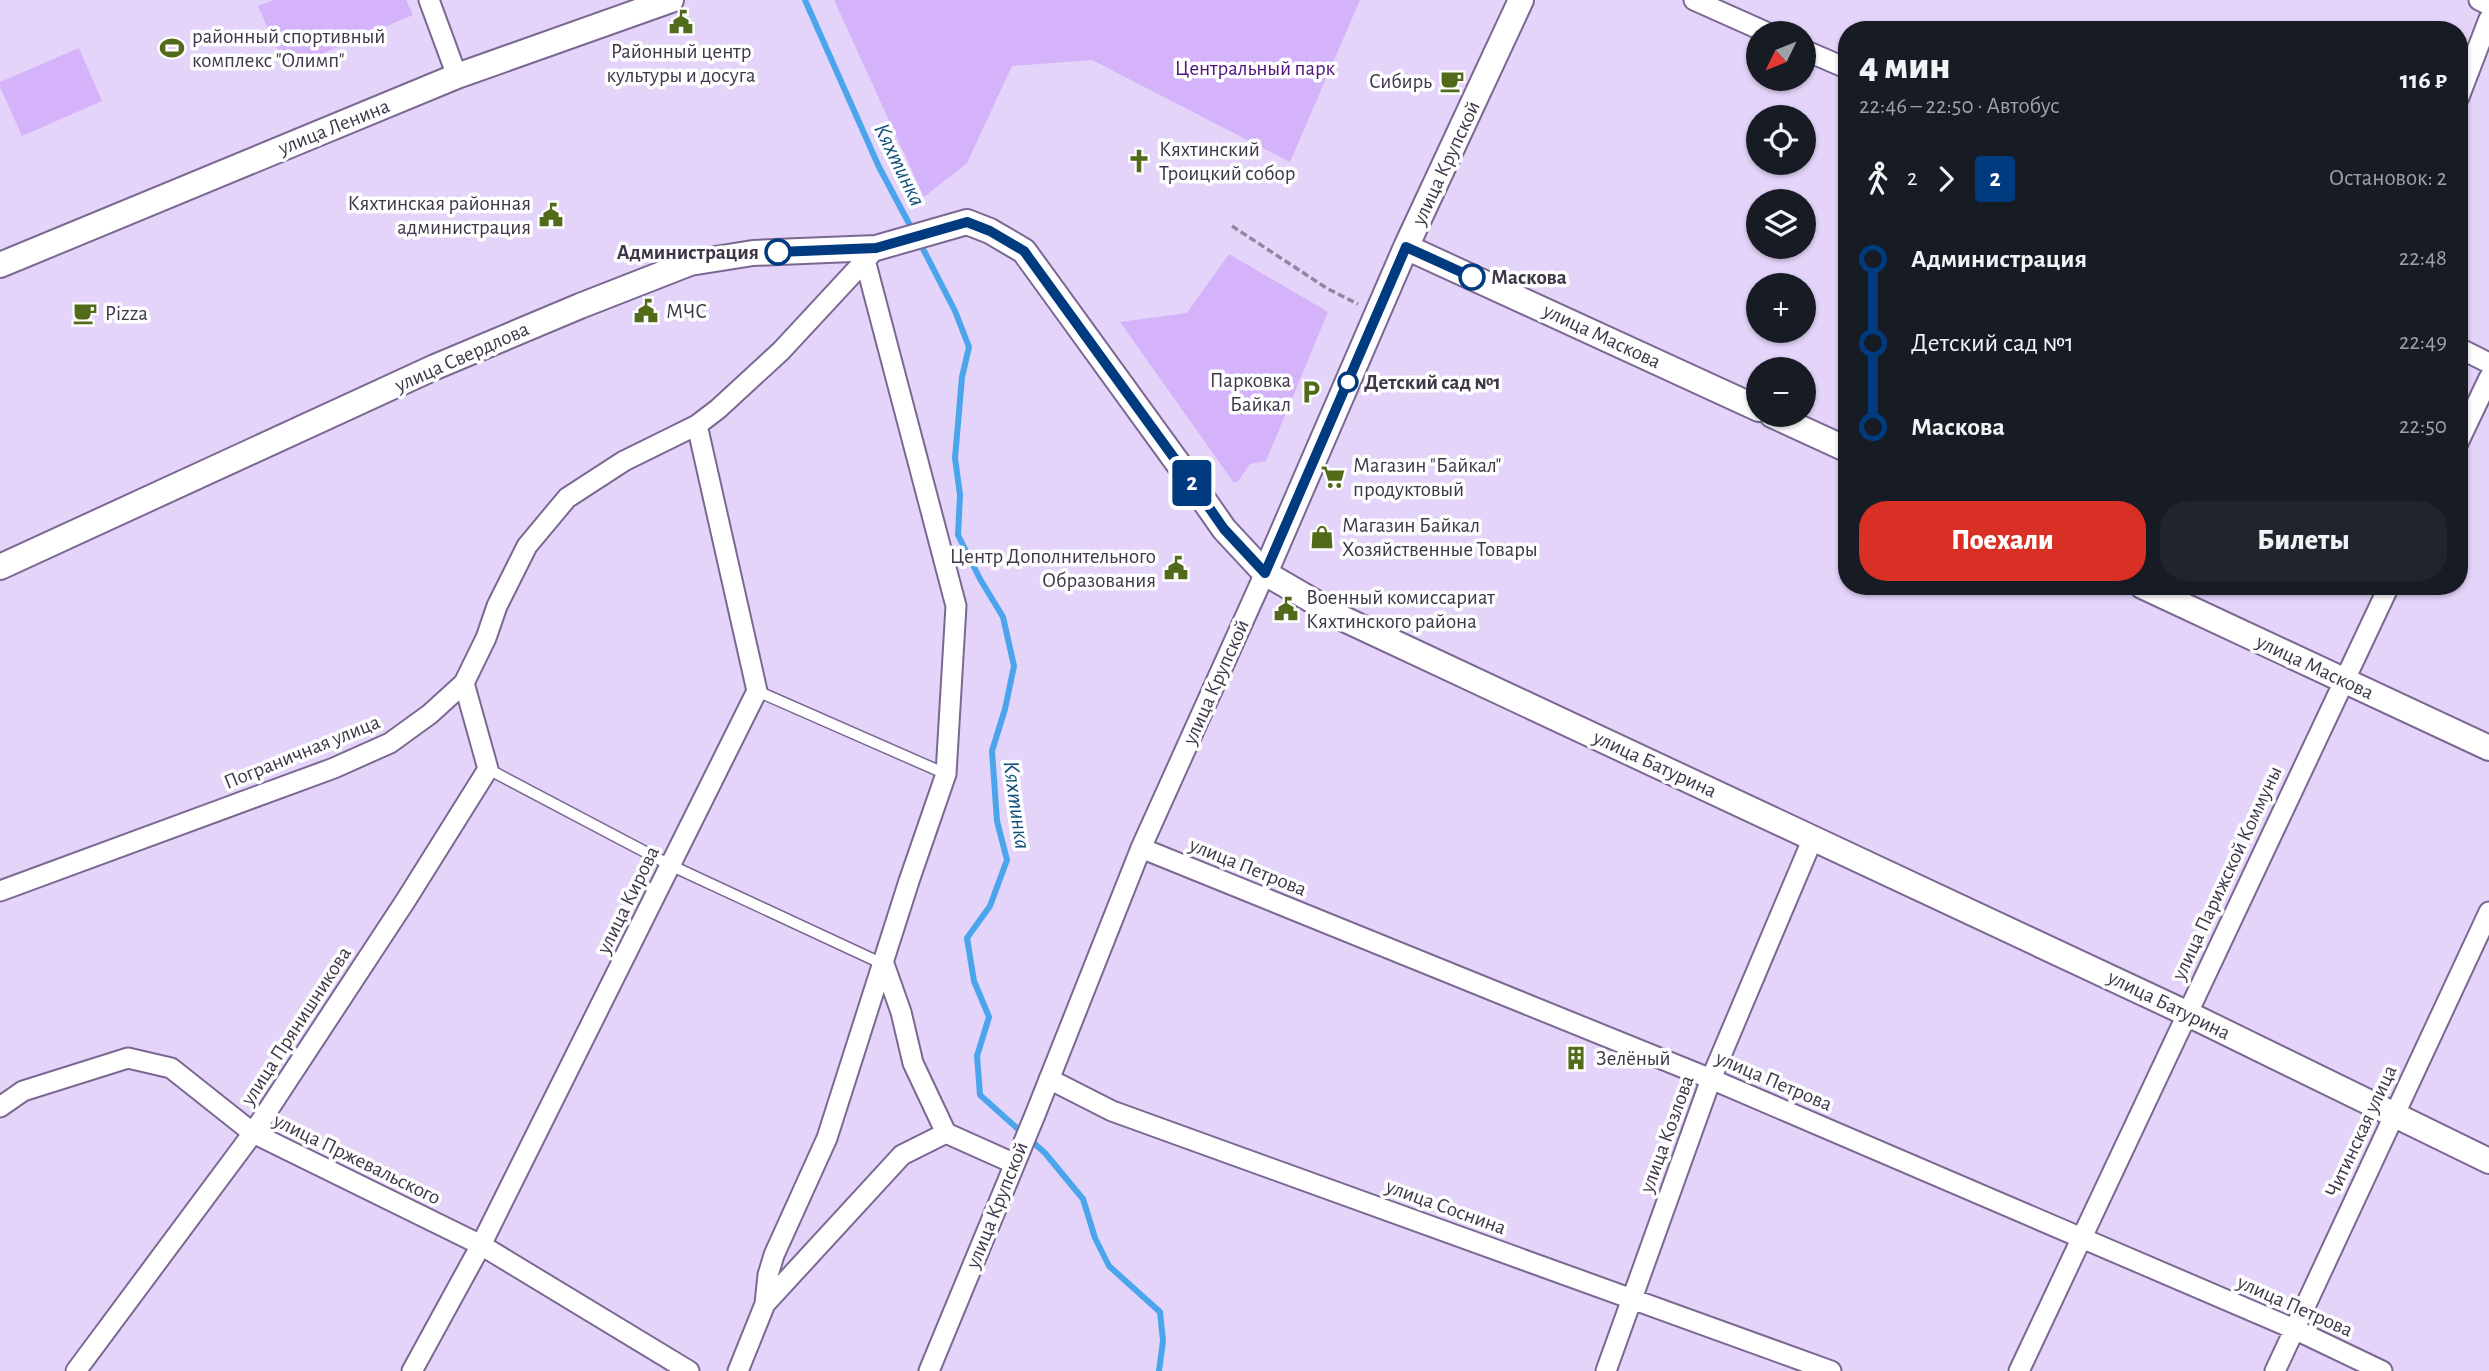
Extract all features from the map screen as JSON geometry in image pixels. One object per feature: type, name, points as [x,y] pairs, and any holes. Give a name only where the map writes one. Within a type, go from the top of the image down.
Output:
[{"type":"street","points":[[429,0],[457,76]]},
{"type":"street","name":"улица Ленина","points":[[0,265],[457,76],[671,0]]},
{"type":"street","name":"улица Крупской","points":[[929,1371],[1141,848],[1265,573],[1406,247],[1521,0]]},
{"type":"street","points":[[1695,0],[1746,23]]},
{"type":"street","points":[[2479,0],[2489,5]]},
{"type":"street","points":[[2468,74],[2489,19]]},
{"type":"street","points":[[1816,55],[1838,65]]},
{"type":"street","name":"улица Батурина","points":[[946,227],[967,222],[990,231],[1024,251],[1224,529],[1265,573],[1344,619],[2186,1013],[2489,1161]]},
{"type":"street","name":"улица Свердлова","points":[[0,567],[435,367],[690,263],[753,253],[880,250],[946,227]]},
{"type":"street","name":"улица Маскова","points":[[1406,247],[1746,403]]},
{"type":"street","points":[[738,1371],[765,1304],[768,1275],[774,1255],[827,1138],[909,881],[947,775],[956,606],[880,250]]},
{"type":"street","name":"Пограничная улица","points":[[0,891],[334,768],[390,743],[430,714],[464,683],[527,545],[567,498],[624,461],[697,425],[781,351],[880,250]]},
{"type":"street","points":[[2468,352],[2489,363]]},
{"type":"street","points":[[2468,422],[2489,378]]},
{"type":"street","points":[[697,425],[758,691]]},
{"type":"street","points":[[1798,427],[1838,445]]},
{"type":"street","name":"улица Маскова","points":[[2161,595],[2489,748]]},
{"type":"street","name":"улица Парижской Коммуны","points":[[2019,1371],[2385,595]]},
{"type":"street","points":[[464,683],[488,769]]},
{"type":"street","name":"улица Кирова","points":[[412,1371],[481,1245],[758,691]]},
{"type":"street","name":"улица Прянишникова","points":[[76,1371],[253,1133],[399,912],[488,769]]},
{"type":"street","name":"улица Козлова","points":[[1606,1371],[1711,1079],[1813,838]]},
{"type":"street","name":"улица Петрова","points":[[1141,848],[1711,1079],[2083,1237],[2294,1329],[2382,1371]]},
{"type":"street","name":"Читинская улица","points":[[2275,1371],[2489,912]]},
{"type":"street","points":[[884,964],[901,1012],[913,1063],[946,1133],[1013,1163]]},
{"type":"street","name":"улица Пржевальского","points":[[0,1107],[23,1091],[128,1058],[171,1068],[253,1133],[481,1245],[689,1371]]},
{"type":"street","name":"улица Соснина","points":[[1049,1079],[1112,1111],[1831,1371]]},
{"type":"street","points":[[765,1304],[902,1155],[946,1133]]},
{"type":"lane","points":[[758,691],[947,775]]},
{"type":"lane","points":[[488,769],[670,865],[884,964]]},
{"type":"path","points":[[1232,226],[1328,289],[1377,314]]},
{"type":"green space","points":[[274,0],[406,0],[413,15],[286,69],[258,6]]},
{"type":"green space","name":"Центральный парк","points":[[834,0],[1360,0],[1290,162],[1092,60],[1012,66],[967,163],[924,197]]},
{"type":"green space","points":[[79,48],[102,101],[22,136],[0,82]]},
{"type":"green space","points":[[1229,254],[1328,312],[1266,461],[1250,464],[1234,483],[1120,322],[1187,313]]},
{"type":"waterway","name":"Кяхтинка","points":[[805,0],[879,167],[913,231]]},
{"type":"waterway","name":"Кяхтинка","points":[[919,241],[955,311],[969,347],[962,377],[955,458],[960,495],[958,535],[1003,617],[1014,666],[992,751],[997,821],[1007,860],[990,906],[967,938],[974,981],[989,1017],[977,1056],[980,1095],[1045,1153],[1083,1199],[1095,1238],[1109,1266],[1160,1312],[1163,1341],[1159,1371]]},
{"type":"bus line","name":"2","points":[[778,252],[876,248],[967,222],[990,231],[1024,251],[1224,529],[1265,573],[1406,247],[1472,277]]},
{"type":"place","name":"Районный центр культуры и досуга","points":[[681,22]]},
{"type":"place","name":"районный спортивный комплекс \"Олимп\"","points":[[172,48]]},
{"type":"place","name":"Сибирь","points":[[1452,81]]},
{"type":"place","name":"Кяхтинский Троицкий собор","points":[[1139,161]]},
{"type":"place","name":"Кяхтинская районная администрация","points":[[551,215]]},
{"type":"place","name":"Администрация","points":[[778,252]]},
{"type":"place","name":"Маскова","points":[[1472,277]]},
{"type":"place","name":"МЧС","points":[[646,311]]},
{"type":"place","name":"Pizza","points":[[85,313]]},
{"type":"place","name":"Детский сад №1","points":[[1348,382]]},
{"type":"place","name":"Парковка Байкал","points":[[1311,392]]},
{"type":"place","name":"Магазин \"Байкал\" продуктовый","points":[[1333,477]]},
{"type":"place","name":"Магазин Байкал Хозяйственные Товары","points":[[1322,537]]},
{"type":"place","name":"Центр Дополнительного Образования","points":[[1176,568]]},
{"type":"place","name":"Военный комиссариат Кяхтинского района","points":[[1286,609]]},
{"type":"place","name":"Зелёный","points":[[1576,1058]]}]
